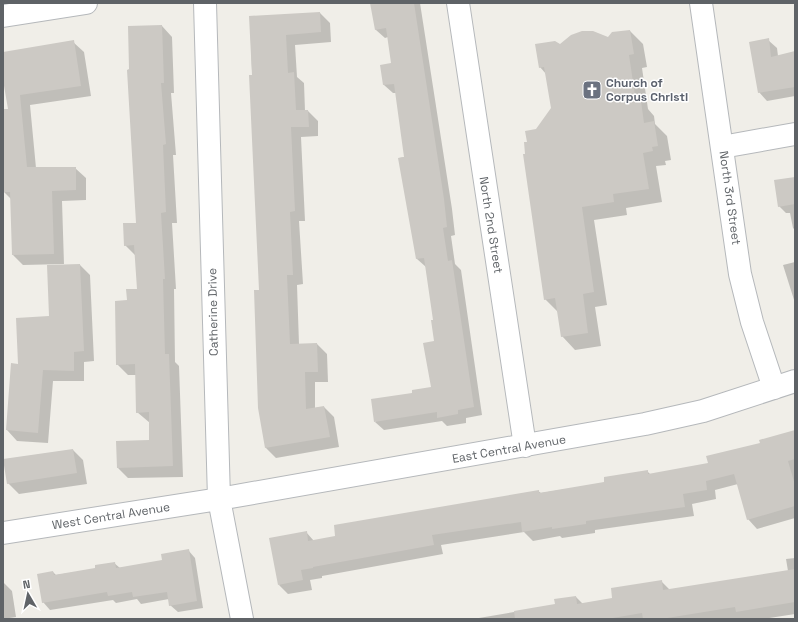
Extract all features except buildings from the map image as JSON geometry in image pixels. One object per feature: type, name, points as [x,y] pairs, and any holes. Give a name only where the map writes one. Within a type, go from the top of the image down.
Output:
[{"type":"street","points":[[3,16],[86,3]]},
{"type":"street","name":"Catherine Drive","points":[[205,3],[219,498],[242,619]]},
{"type":"street","name":"North 2nd Street","points":[[458,3],[525,446]]},
{"type":"street","name":"North 3rd Street","points":[[701,3],[745,299],[774,388]]},
{"type":"street","points":[[722,147],[795,134]]},
{"type":"street","name":"East Central Avenue","points":[[219,498],[525,446],[688,415],[795,381]]},
{"type":"street","name":"West Central Avenue","points":[[3,533],[219,498]]},
{"type":"place","name":"Church of Corpus Christi","points":[[592,90]]}]
